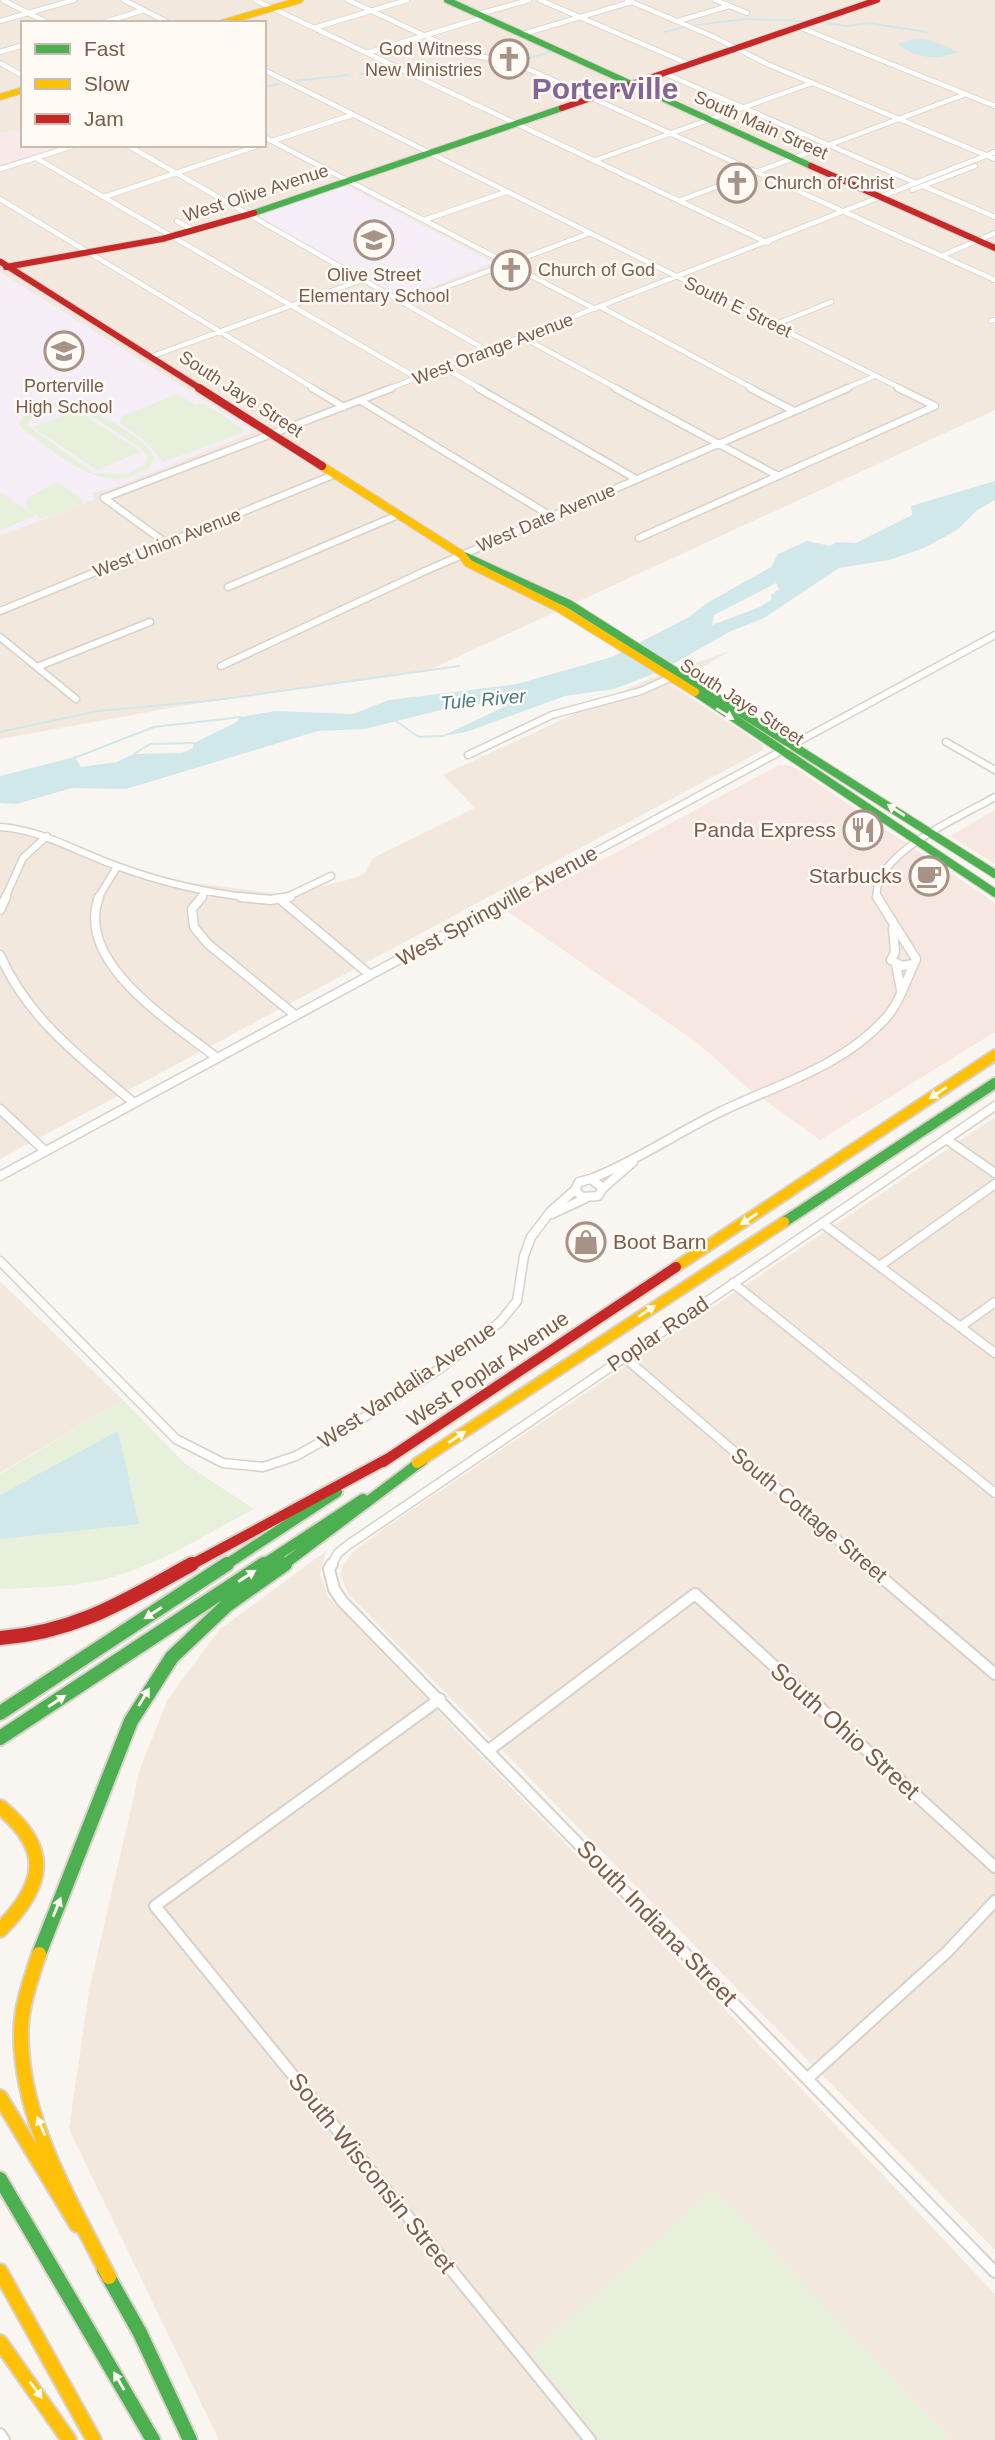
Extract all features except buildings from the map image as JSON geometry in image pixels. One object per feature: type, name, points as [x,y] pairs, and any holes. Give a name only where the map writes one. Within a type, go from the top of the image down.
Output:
[{"type":"main road","points":[[229,21],[300,0]]},
{"type":"main road","name":"South Main Street","points":[[447,0],[708,121],[995,248]]},
{"type":"main road","points":[[629,84],[877,0]]},
{"type":"main road","points":[[629,84],[666,74],[689,64]]},
{"type":"main road","name":"West Olive Avenue","points":[[172,236],[246,214],[302,192],[629,84]]},
{"type":"main road","points":[[0,97],[21,91]]},
{"type":"main road","name":"West Olive Avenue","points":[[2,264],[172,236],[287,202],[347,179]]},
{"type":"main road","points":[[287,202],[302,192]]},
{"type":"main road","name":"South Jaye Street","points":[[2,264],[462,555],[569,604],[612,635],[789,748],[995,874]]},
{"type":"main road","name":"South Jaye Street","points":[[789,748],[918,842],[995,893]]},
{"type":"main road","name":"West Poplar Avenue","points":[[0,1713],[995,1055]]},
{"type":"main road","name":"West Poplar Avenue","points":[[0,1738],[995,1083]]},
{"type":"main road","points":[[0,1638],[38,1635],[68,1628],[98,1615],[389,1458]]},
{"type":"main road","points":[[109,2277],[40,2123],[28,2092],[23,2065],[23,2014],[46,1936],[131,1721],[172,1657],[227,1605],[422,1460]]},
{"type":"main road","points":[[0,1807],[19,1818],[28,1830],[36,1845],[39,1862],[31,1894],[22,1909],[0,1930]]},
{"type":"main road","points":[[0,2097],[109,2277],[140,2333],[190,2440]]},
{"type":"main road","points":[[0,2179],[153,2440]]},
{"type":"main road","points":[[0,2272],[94,2440]]},
{"type":"main road","points":[[0,2289],[41,2344]]},
{"type":"main road","points":[[0,2342],[69,2440]]},
{"type":"street","points":[[4,0],[44,21]]},
{"type":"street","points":[[0,21],[74,0]]},
{"type":"street","points":[[124,0],[165,21]]},
{"type":"street","points":[[255,0],[768,243]]},
{"type":"street","points":[[348,0],[466,55],[508,60],[995,280]]},
{"type":"street","points":[[314,28],[407,0]]},
{"type":"street","points":[[365,52],[528,0]]},
{"type":"street","points":[[540,0],[689,64]]},
{"type":"street","points":[[715,0],[747,13]]},
{"type":"street","points":[[523,34],[632,1],[812,83],[995,158]]},
{"type":"street","points":[[678,21],[729,6]]},
{"type":"street","points":[[108,21],[144,10]]},
{"type":"street","points":[[799,27],[995,106]]},
{"type":"street","points":[[0,52],[21,47]]},
{"type":"street","points":[[481,57],[497,52]]},
{"type":"street","points":[[0,64],[21,75]]},
{"type":"street","name":"South E Street","points":[[266,71],[935,406],[778,476]]},
{"type":"street","points":[[666,74],[916,183]]},
{"type":"street","points":[[596,160],[812,83]]},
{"type":"street","points":[[681,200],[966,94]]},
{"type":"street","points":[[266,144],[352,115]]},
{"type":"street","points":[[266,138],[794,411]]},
{"type":"street","points":[[0,169],[70,147]]},
{"type":"street","points":[[130,147],[488,351]]},
{"type":"street","points":[[104,197],[256,147]]},
{"type":"street","points":[[882,198],[995,152]]},
{"type":"street","points":[[36,158],[416,378]]},
{"type":"street","points":[[882,198],[923,186],[995,158]]},
{"type":"street","points":[[923,186],[995,217]]},
{"type":"street","points":[[425,220],[506,192]]},
{"type":"street","name":"West Orange Avenue","points":[[166,543],[104,498],[882,198]]},
{"type":"street","points":[[0,200],[344,407]]},
{"type":"street","points":[[177,221],[191,229]]},
{"type":"street","points":[[403,303],[590,233]]},
{"type":"street","points":[[941,256],[995,233]]},
{"type":"street","points":[[150,357],[362,280]]},
{"type":"street","points":[[774,325],[831,302]]},
{"type":"street","points":[[522,337],[778,476]]},
{"type":"street","points":[[443,367],[636,480]]},
{"type":"street","name":"West Date Avenue","points":[[221,666],[462,555],[874,376]]},
{"type":"street","points":[[360,401],[551,516]]},
{"type":"street","name":"West Union Avenue","points":[[0,611],[333,475]]},
{"type":"street","points":[[639,538],[778,476]]},
{"type":"street","points":[[228,587],[398,515]]},
{"type":"street","points":[[37,667],[150,622]]},
{"type":"street","name":"West Springville Avenue","points":[[0,1176],[995,635]]},
{"type":"street","points":[[0,637],[75,699]]},
{"type":"street","points":[[468,755],[552,715],[615,699],[674,675]]},
{"type":"street","points":[[947,741],[995,770]]},
{"type":"street","points":[[591,1179],[633,1162],[718,1113],[796,1082],[863,1041],[887,1018],[916,959],[893,929],[878,902],[877,884],[891,860],[995,797]]},
{"type":"street","points":[[0,827],[15,827],[47,836],[117,867],[206,891],[281,900],[331,876]]},
{"type":"street","points":[[0,910],[23,858],[47,836]]},
{"type":"street","points":[[117,867],[103,885],[93,920],[95,936],[105,955],[126,982],[217,1058]]},
{"type":"street","points":[[0,885],[10,884]]},
{"type":"street","points":[[206,891],[192,909],[194,927],[208,944],[295,1015]]},
{"type":"street","points":[[281,900],[370,975]]},
{"type":"street","points":[[893,929],[895,952],[891,958],[901,990]]},
{"type":"street","points":[[895,952],[909,952]]},
{"type":"street","points":[[0,955],[7,976],[33,1014],[134,1103]]},
{"type":"street","points":[[895,964],[913,964]]},
{"type":"street","name":"Poplar Road","points":[[329,1569],[338,1553],[348,1545],[995,1106]]},
{"type":"street","points":[[0,1109],[45,1151]]},
{"type":"street","points":[[946,1139],[995,1173]]},
{"type":"street","points":[[591,1179],[603,1188],[633,1162]]},
{"type":"street","name":"West Vandalia Avenue","points":[[2,1266],[187,1447],[225,1464],[275,1465],[317,1447],[486,1336],[514,1309],[521,1293],[523,1256],[530,1238],[575,1190],[579,1182],[591,1179]]},
{"type":"street","points":[[881,1265],[995,1184]]},
{"type":"street","name":"West Vandalia Avenue","points":[[552,1213],[586,1198],[598,1196],[603,1188]]},
{"type":"street","points":[[575,1190],[586,1198]]},
{"type":"street","points":[[822,1223],[995,1353]]},
{"type":"street","points":[[733,1283],[995,1493]]},
{"type":"street","points":[[960,1327],[995,1302]]},
{"type":"street","name":"South Cottage Street","points":[[624,1357],[995,1674]]},
{"type":"street","name":"South Indiana Street","points":[[329,1569],[334,1589],[342,1601],[489,1749],[995,2272]]},
{"type":"street","name":"South Ohio Street","points":[[489,1749],[695,1594],[995,1867]]},
{"type":"street","name":"South Wisconsin Street","points":[[440,1699],[155,1906],[590,2440]]},
{"type":"street","points":[[808,2078],[947,1952],[995,1901]]},
{"type":"street","points":[[0,2434],[4,2440]]},
{"type":"shaded area","points":[[0,0],[995,0],[995,410],[431,669],[187,705],[0,739]]},
{"type":"shaded area","points":[[21,130],[21,147],[58,147],[0,165],[0,132]]},
{"type":"shaded area","name":"Olive Street Elementary School","points":[[346,185],[494,263],[402,298],[258,218],[259,215]]},
{"type":"shaded area","name":"Porterville High School","points":[[0,272],[252,430],[250,434],[110,489],[92,492],[95,499],[0,536]]},
{"type":"shaded area","points":[[730,651],[671,685],[763,745],[763,750],[0,1159],[0,824],[32,831],[85,853],[171,880],[287,895],[364,874],[373,858],[475,808],[443,775],[647,680]]},
{"type":"shaded area","points":[[779,765],[792,766],[995,903],[995,1032],[820,1140],[745,1086],[699,1044],[507,911]]},
{"type":"shaded area","points":[[995,810],[995,864],[950,836]]},
{"type":"shaded area","points":[[995,1117],[995,2250],[349,1595],[340,1575],[343,1565],[354,1551],[388,1526]]},
{"type":"shaded area","points":[[0,1281],[123,1400],[0,1473]]},
{"type":"shaded area","points":[[326,1551],[320,1575],[328,1597],[995,2294],[995,2440],[951,2440],[714,2190],[531,2354],[601,2440],[219,2440],[69,2129],[89,1991],[140,1769],[168,1699],[219,1630]]},
{"type":"green space","points":[[177,394],[196,405],[203,403],[244,429],[242,433],[163,462],[143,439],[120,423],[121,417]]},
{"type":"green space","points":[[64,402],[86,408],[128,432],[149,449],[154,457],[151,466],[134,476],[118,479],[101,477],[69,462],[19,424],[32,409]],"holes":[[[65,406],[84,411],[142,449],[147,456],[145,465],[127,474],[94,473],[28,426],[28,422],[43,409]]]},
{"type":"green space","points":[[77,410],[141,452],[97,470],[33,427]]},
{"type":"green space","points":[[57,482],[83,500],[82,504],[41,519],[26,508],[27,498]]},
{"type":"green space","points":[[0,492],[35,516],[0,530]]},
{"type":"green space","points":[[123,1400],[184,1463],[254,1509],[158,1560],[118,1576],[73,1585],[0,1589],[0,1474]]},
{"type":"green space","points":[[714,2189],[951,2440],[601,2440],[531,2354]]},
{"type":"water","points":[[913,39],[931,40],[958,52],[927,57],[912,53],[898,44]]},
{"type":"water","name":"Tule River","points":[[995,481],[995,500],[977,510],[957,530],[924,548],[889,560],[839,568],[764,618],[729,632],[661,671],[614,689],[565,696],[466,732],[442,736],[502,708],[501,703],[465,704],[365,729],[318,731],[126,789],[72,788],[16,804],[0,803],[0,776],[75,757],[81,767],[117,762],[134,754],[182,753],[193,748],[194,743],[235,723],[241,717],[275,711],[353,714],[389,700],[517,684],[612,657],[689,617],[707,603],[771,567],[778,554],[807,541],[830,546],[837,542],[856,543],[912,515],[911,506]],"holes":[[[776,583],[779,589],[771,595],[772,599],[760,607],[712,625],[714,615]]]},
{"type":"water","points":[[118,1431],[139,1524],[0,1539],[0,1495]]},
{"type":"waterway","points":[[696,25],[746,19],[803,21]]},
{"type":"waterway","points":[[826,23],[847,26],[869,23],[926,32]]},
{"type":"waterway","points":[[664,32],[685,27]]},
{"type":"waterway","points":[[521,61],[549,52]]},
{"type":"waterway","points":[[360,74],[392,71]]},
{"type":"waterway","points":[[296,81],[348,75]]},
{"type":"waterway","points":[[266,87],[278,84]]},
{"type":"waterway","points":[[0,732],[98,711],[217,700],[459,666]]},
{"type":"waterway","points":[[74,758],[154,727],[241,717]]},
{"type":"waterway","points":[[393,719],[419,737],[443,736]]},
{"type":"waterway","points":[[135,757],[134,754],[150,744],[194,743]]},
{"type":"traffic: fast","points":[[447,0],[811,166]]},
{"type":"traffic: fast","points":[[254,213],[562,108]]},
{"type":"traffic: fast","points":[[464,556],[569,604],[995,874]]},
{"type":"traffic: fast","points":[[695,692],[995,893]]},
{"type":"traffic: fast","points":[[784,1222],[995,1083]]},
{"type":"traffic: fast","points":[[39,1954],[131,1721],[172,1657],[227,1605],[332,1531],[423,1460]]},
{"type":"traffic: fast","points":[[0,1713],[337,1492]]},
{"type":"traffic: fast","points":[[0,1738],[363,1499]]},
{"type":"traffic: fast","points":[[0,2179],[153,2440]]},
{"type":"traffic: fast","points":[[104,2269],[140,2333],[190,2440]]},
{"type":"traffic: slow","points":[[229,21],[300,0]]},
{"type":"traffic: slow","points":[[0,97],[21,91]]},
{"type":"traffic: slow","points":[[322,466],[462,555],[468,563],[559,608],[695,692]]},
{"type":"traffic: slow","points":[[676,1267],[995,1055]]},
{"type":"traffic: slow","points":[[417,1463],[784,1222]]},
{"type":"traffic: slow","points":[[0,1807],[17,1821],[29,1836],[36,1852],[38,1867],[27,1899],[0,1930]]},
{"type":"traffic: slow","points":[[39,1954],[25,2002],[21,2032],[29,2094],[51,2158],[109,2277]]},
{"type":"traffic: slow","points":[[0,2097],[77,2225]]},
{"type":"traffic: slow","points":[[0,2271],[94,2440]]},
{"type":"traffic: slow","points":[[0,2342],[69,2440]]},
{"type":"traffic: jam","points":[[562,108],[877,0]]},
{"type":"traffic: jam","points":[[811,166],[995,248]]},
{"type":"traffic: jam","points":[[6,267],[162,239],[254,213]]},
{"type":"traffic: jam","points":[[1,262],[322,466]]},
{"type":"traffic: jam","points":[[383,1462],[676,1267]]},
{"type":"traffic: jam","points":[[0,1638],[38,1635],[98,1615],[389,1458]]},
{"type":"place","name":"God Witness New Ministries","points":[[509,59]]},
{"type":"place","name":"Church of Christ","points":[[737,183]]},
{"type":"place","name":"Olive Street Elementary School","points":[[374,240]]},
{"type":"place","name":"Church of God","points":[[511,270]]},
{"type":"place","name":"Porterville High School","points":[[64,351]]},
{"type":"place","name":"Panda Express","points":[[863,830]]},
{"type":"place","name":"Starbucks","points":[[929,876]]},
{"type":"place","name":"Boot Barn","points":[[586,1242]]},
{"type":"district","name":"Porterville","points":[[605,89]]}]
